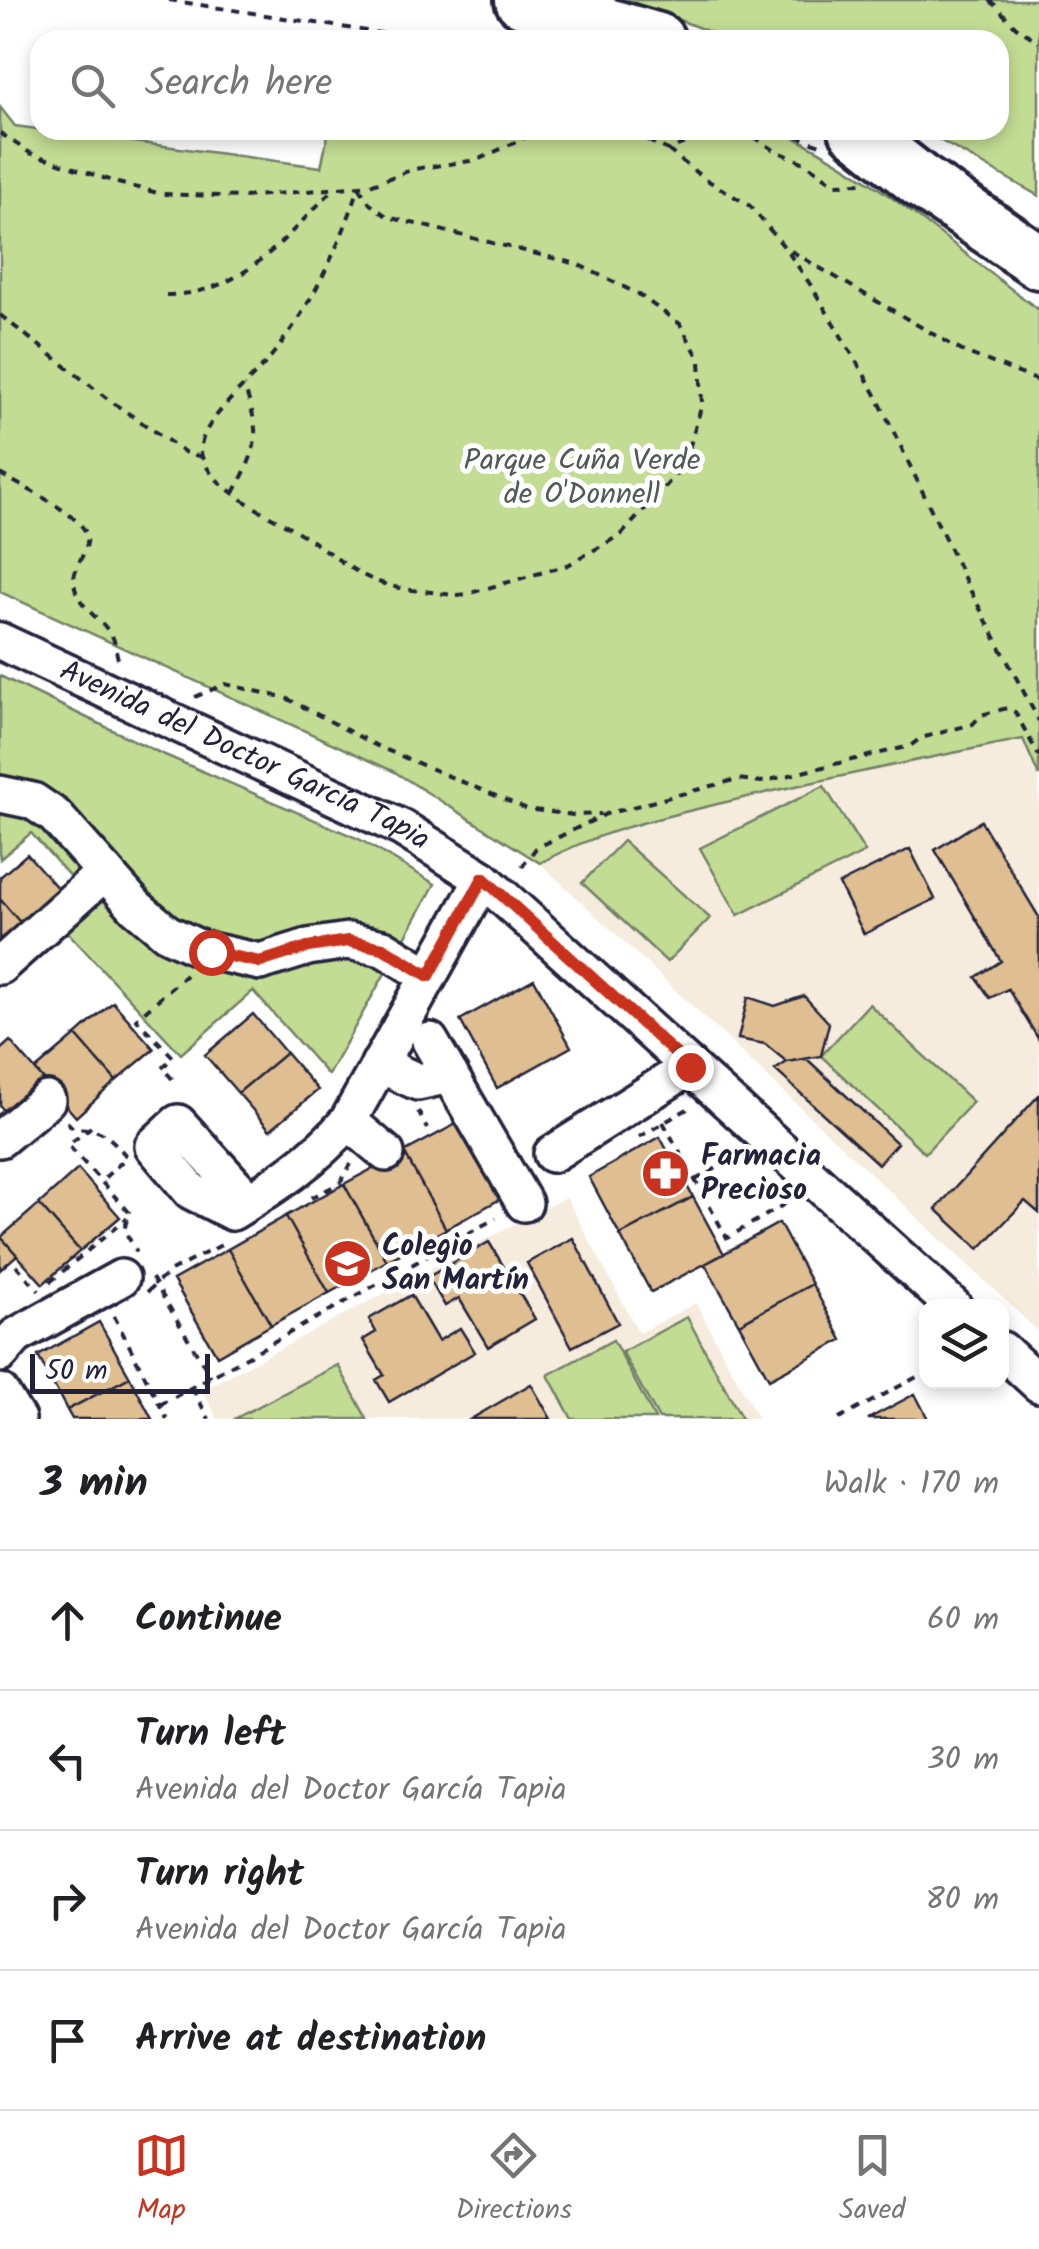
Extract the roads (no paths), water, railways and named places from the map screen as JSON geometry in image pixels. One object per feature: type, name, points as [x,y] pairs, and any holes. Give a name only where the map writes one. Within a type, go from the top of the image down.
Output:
[{"type":"highway","points":[[522,0],[624,30]]},
{"type":"highway","points":[[868,140],[918,180],[1039,262]]},
{"type":"highway","points":[[884,140],[1032,220]]},
{"type":"street","name":"Avenida del Doctor García Tapia","points":[[0,641],[402,828],[483,878],[946,1299]]},
{"type":"street","points":[[5,801],[33,801],[55,816],[146,916],[201,950],[260,962],[308,947],[348,941],[383,948],[429,976]]},
{"type":"street","points":[[0,966],[105,872]]},
{"type":"street","points":[[249,1201],[326,1146],[348,1122],[483,878]]},
{"type":"street","points":[[430,1041],[514,1208]]},
{"type":"street","points":[[380,1064],[418,1082],[450,1075]]},
{"type":"street","points":[[552,1154],[690,1067]]},
{"type":"street","points":[[0,1139],[47,1100]]},
{"type":"street","points":[[348,1122],[386,1153]]},
{"type":"street","points":[[0,1354],[16,1336],[133,1283]]},
{"type":"street","points":[[1009,1356],[1039,1384]]},
{"type":"street","points":[[0,1392],[17,1419]]},
{"type":"place","name":"Farmacia Precioso","points":[[666,1174]]},
{"type":"place","name":"Colegio San Martín","points":[[347,1264]]},
{"type":"park label","name":"Parque Cuña Verde de O'Donnell","points":[[582,478]]}]
